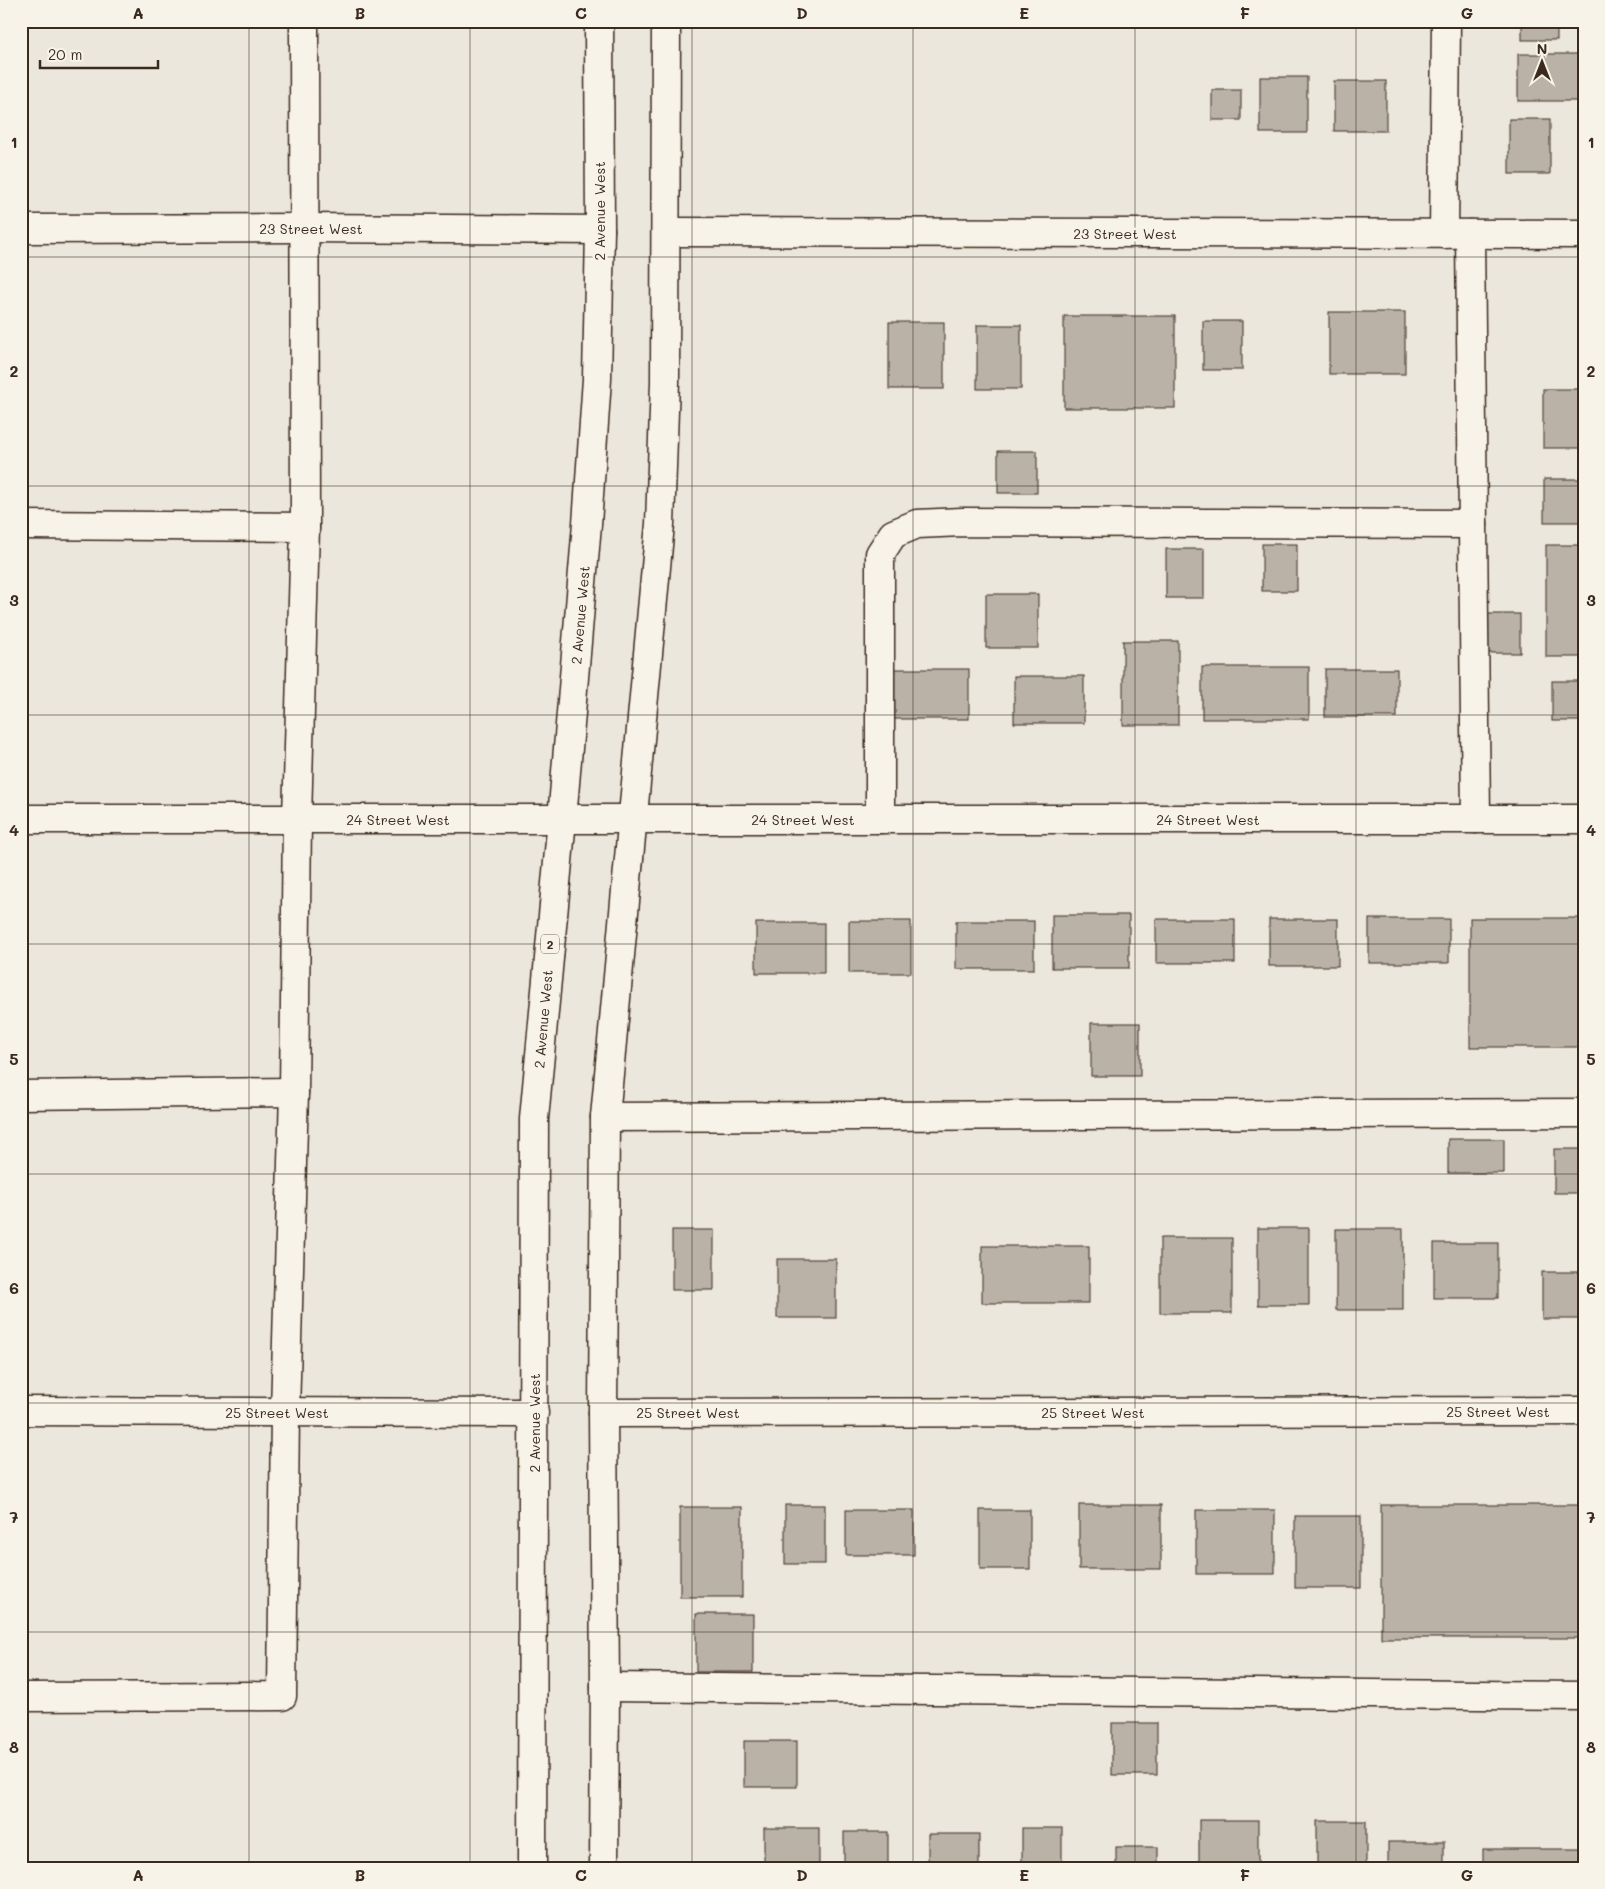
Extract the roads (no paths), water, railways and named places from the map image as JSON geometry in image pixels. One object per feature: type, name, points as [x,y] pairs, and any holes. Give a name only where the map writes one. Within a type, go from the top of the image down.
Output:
[{"type":"main road","points":[[21,1697],[282,1696],[286,1412],[294,1092],[297,819],[305,527],[304,21]]},
{"type":"main road","name":"2 Avenue West","points":[[532,1868],[534,1120],[562,819],[587,524],[597,379],[600,230],[599,21]]},
{"type":"main road","points":[[604,1868],[603,1412],[605,1117],[660,524],[665,382],[666,21]]},
{"type":"main road","points":[[1446,21],[1473,524],[1476,819]]},
{"type":"main road","name":"23 Street West","points":[[21,229],[600,230]]},
{"type":"main road","name":"23 Street West","points":[[666,232],[1584,234]]},
{"type":"main road","points":[[880,819],[880,554],[893,534],[917,524],[962,522],[1473,524]]},
{"type":"main road","points":[[21,525],[305,527]]},
{"type":"main road","name":"24 Street West","points":[[21,819],[1584,819]]},
{"type":"main road","points":[[21,1095],[294,1092]]},
{"type":"main road","points":[[605,1117],[1584,1113]]},
{"type":"main road","name":"25 Street West","points":[[21,1411],[534,1412]]},
{"type":"main road","name":"25 Street West","points":[[603,1412],[1584,1411]]},
{"type":"main road","points":[[605,1687],[1584,1696]]}]
